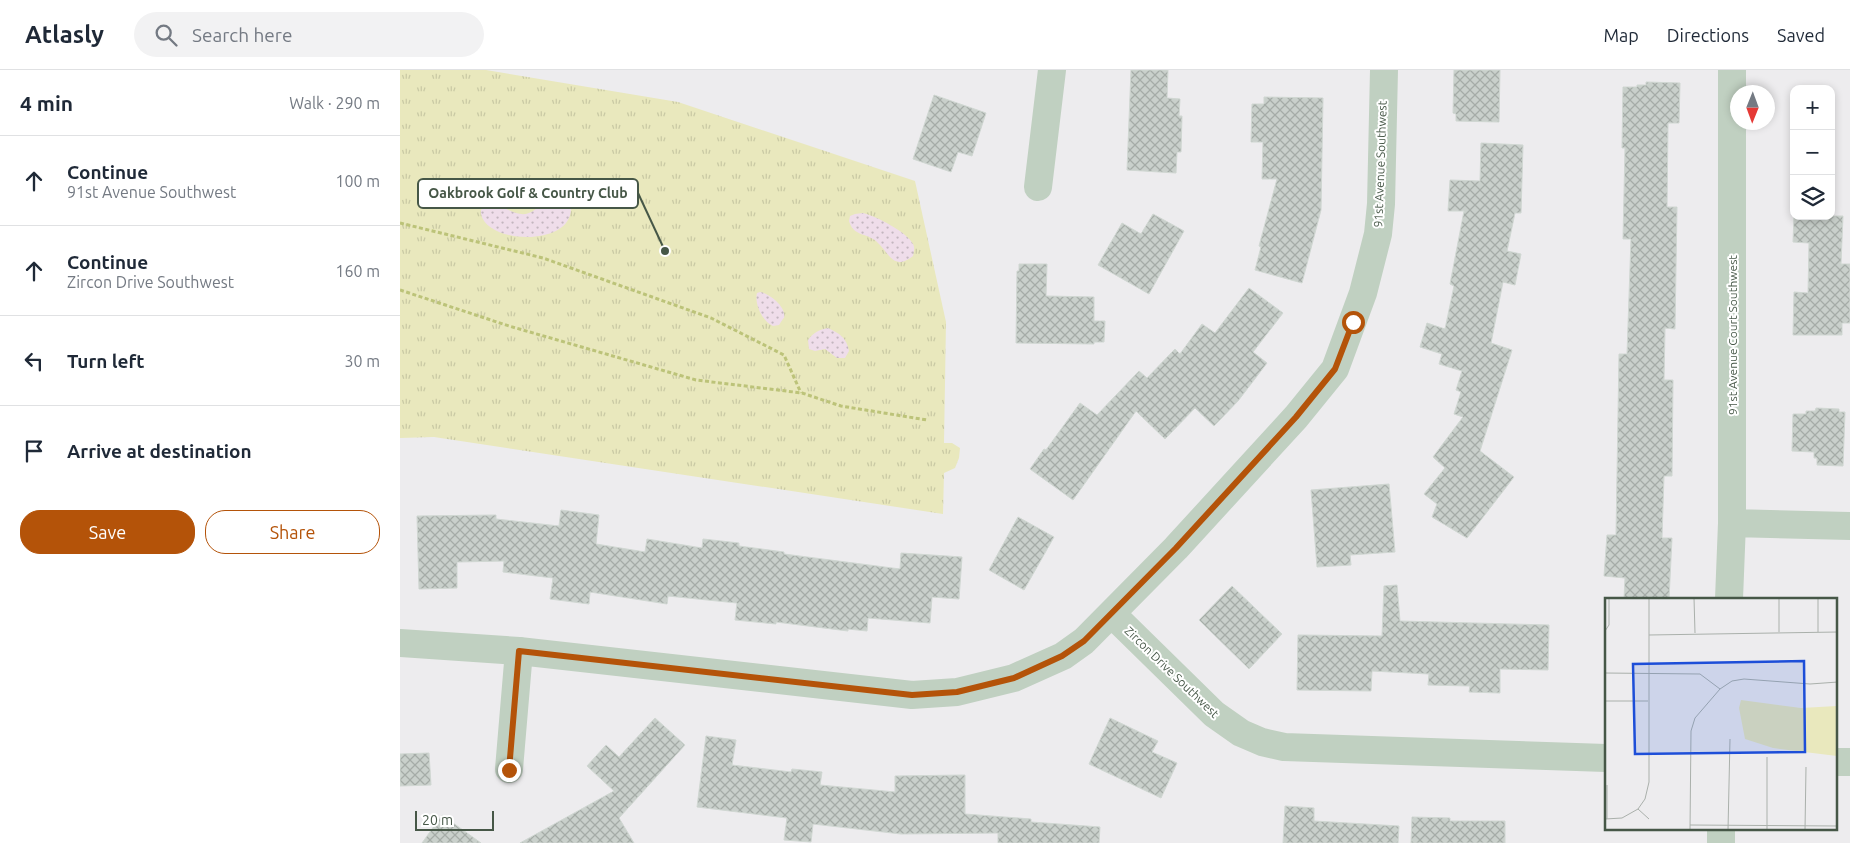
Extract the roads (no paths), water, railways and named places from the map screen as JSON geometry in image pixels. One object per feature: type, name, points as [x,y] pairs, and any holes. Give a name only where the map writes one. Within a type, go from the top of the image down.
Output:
[{"type":"street","points":[[1038,187],[1052,70]]},
{"type":"street","name":"91st Avenue Southwest","points":[[1112,614],[1176,548],[1289,425],[1335,369],[1364,293],[1378,234],[1381,204],[1384,70]]},
{"type":"street","name":"91st Avenue Court Southwest","points":[[1729,598],[1732,523],[1732,70]]},
{"type":"street","points":[[1732,523],[1850,526]]},
{"type":"street","points":[[400,643],[519,651],[912,695],[957,692],[1014,678],[1070,651],[1084,641],[1112,614]]},
{"type":"street","name":"Zircon Drive Southwest","points":[[1112,614],[1214,714],[1241,733],[1262,742],[1284,747],[1605,758]]},
{"type":"street","points":[[509,770],[519,651]]},
{"type":"street","points":[[1720,843],[1721,830]]},
{"type":"place","name":"Oakbrook Golf & Country Club","points":[[665,251]]}]
